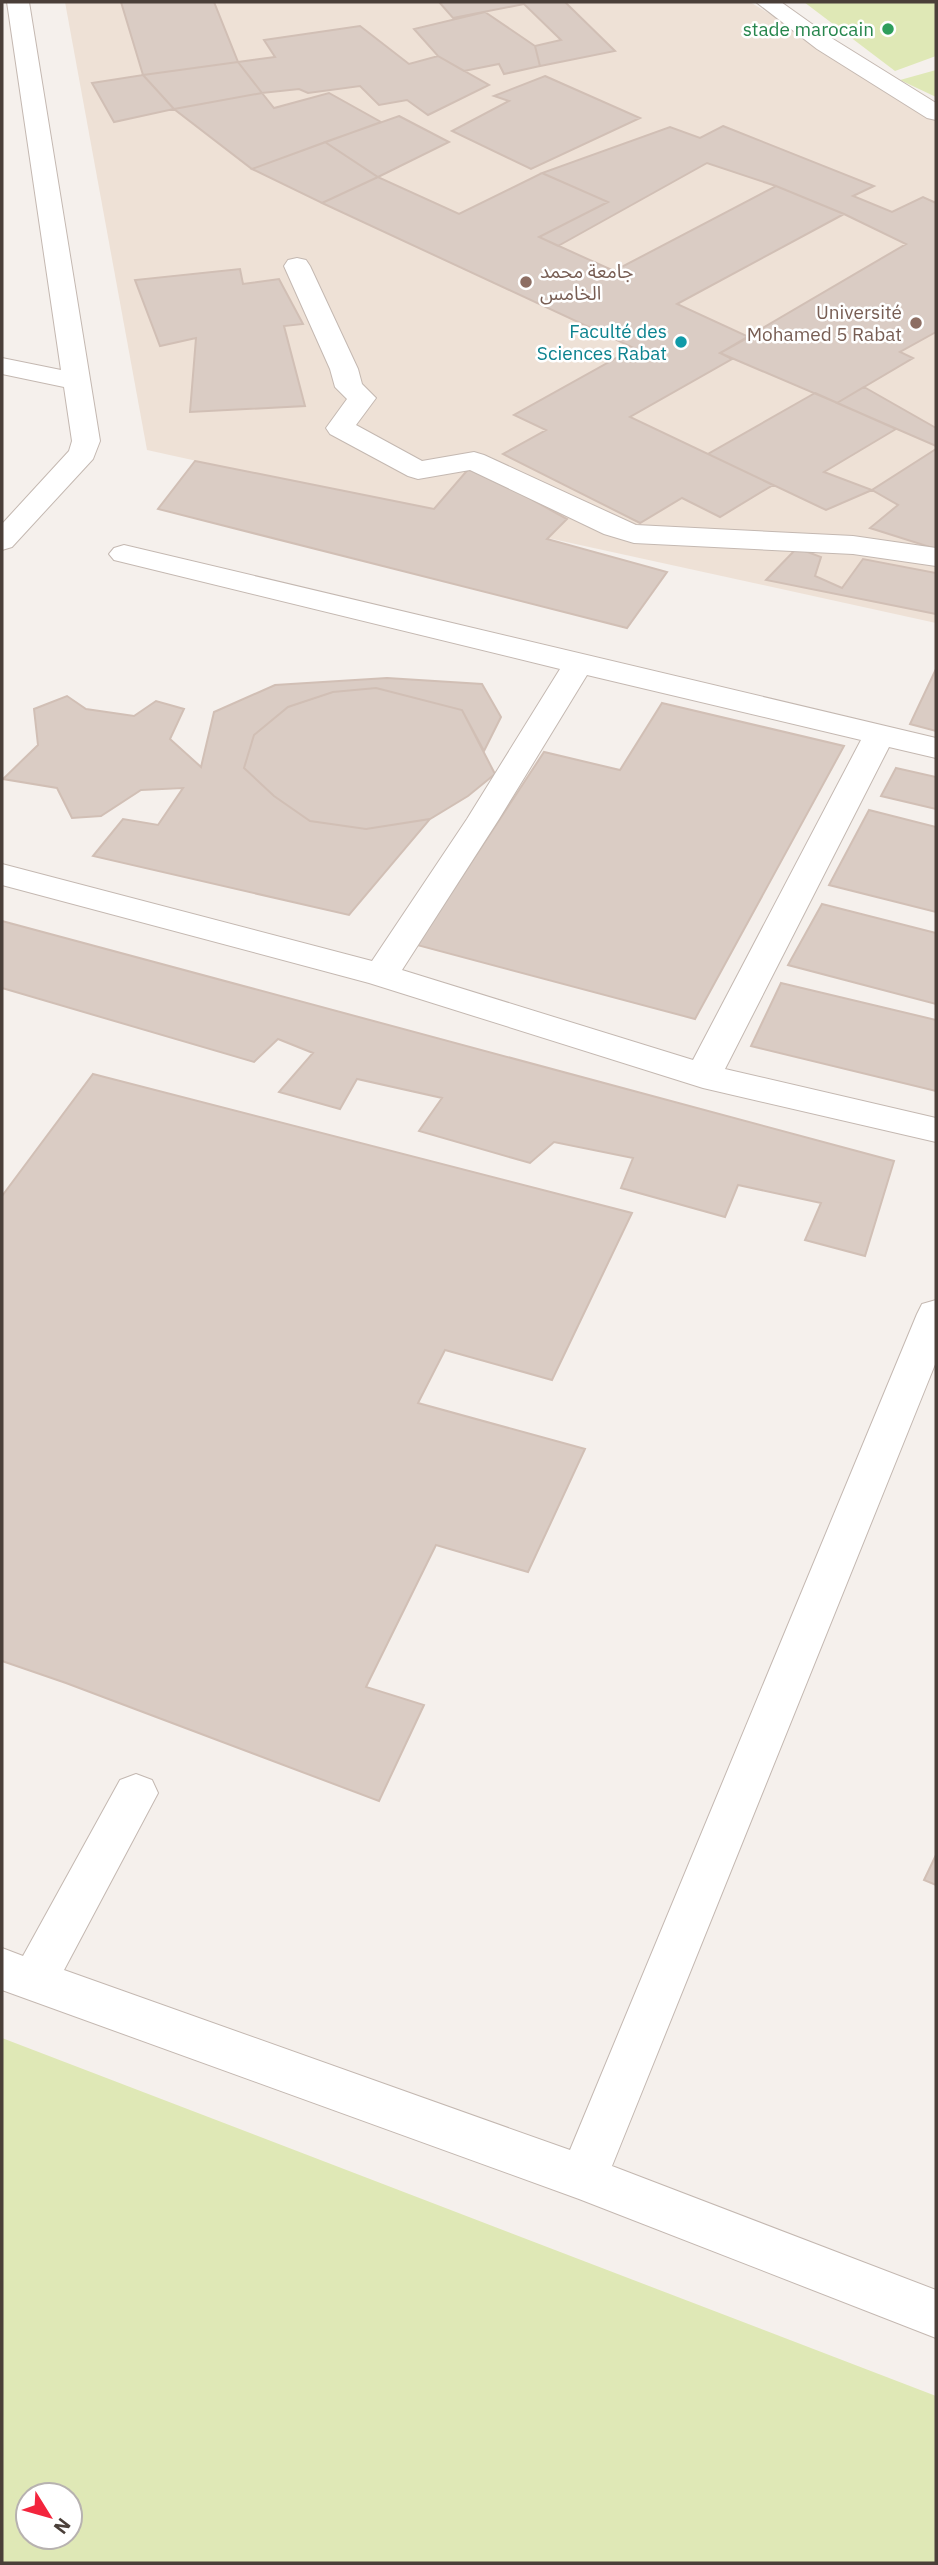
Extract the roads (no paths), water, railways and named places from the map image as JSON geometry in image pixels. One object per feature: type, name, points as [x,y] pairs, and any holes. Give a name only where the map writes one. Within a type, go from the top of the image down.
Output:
[{"type":"street","points":[[2,541],[83,453],[86,441],[18,2]]},
{"type":"street","points":[[767,2],[825,44],[936,113]]},
{"type":"street","points":[[297,266],[344,369],[349,387],[362,398],[340,428],[418,470],[474,461],[614,528],[647,536],[853,545],[936,557]]},
{"type":"street","points":[[2,366],[78,382]]},
{"type":"street","points":[[124,554],[936,748]]},
{"type":"street","points":[[381,975],[578,664]]},
{"type":"street","points":[[703,1076],[879,735]]},
{"type":"street","points":[[2,874],[381,975],[703,1076],[936,1130]]},
{"type":"street","points":[[583,2178],[936,1314]]},
{"type":"street","points":[[136,1793],[18,1975],[583,2178],[936,2314]]},
{"type":"place","name":"stade marocain","points":[[888,29]]},
{"type":"place","name":"جامعة محمد الخامس","points":[[526,282]]},
{"type":"place","name":"Université Mohamed 5 Rabat","points":[[916,323]]},
{"type":"place","name":"Faculté des Sciences Rabat","points":[[681,342]]}]
